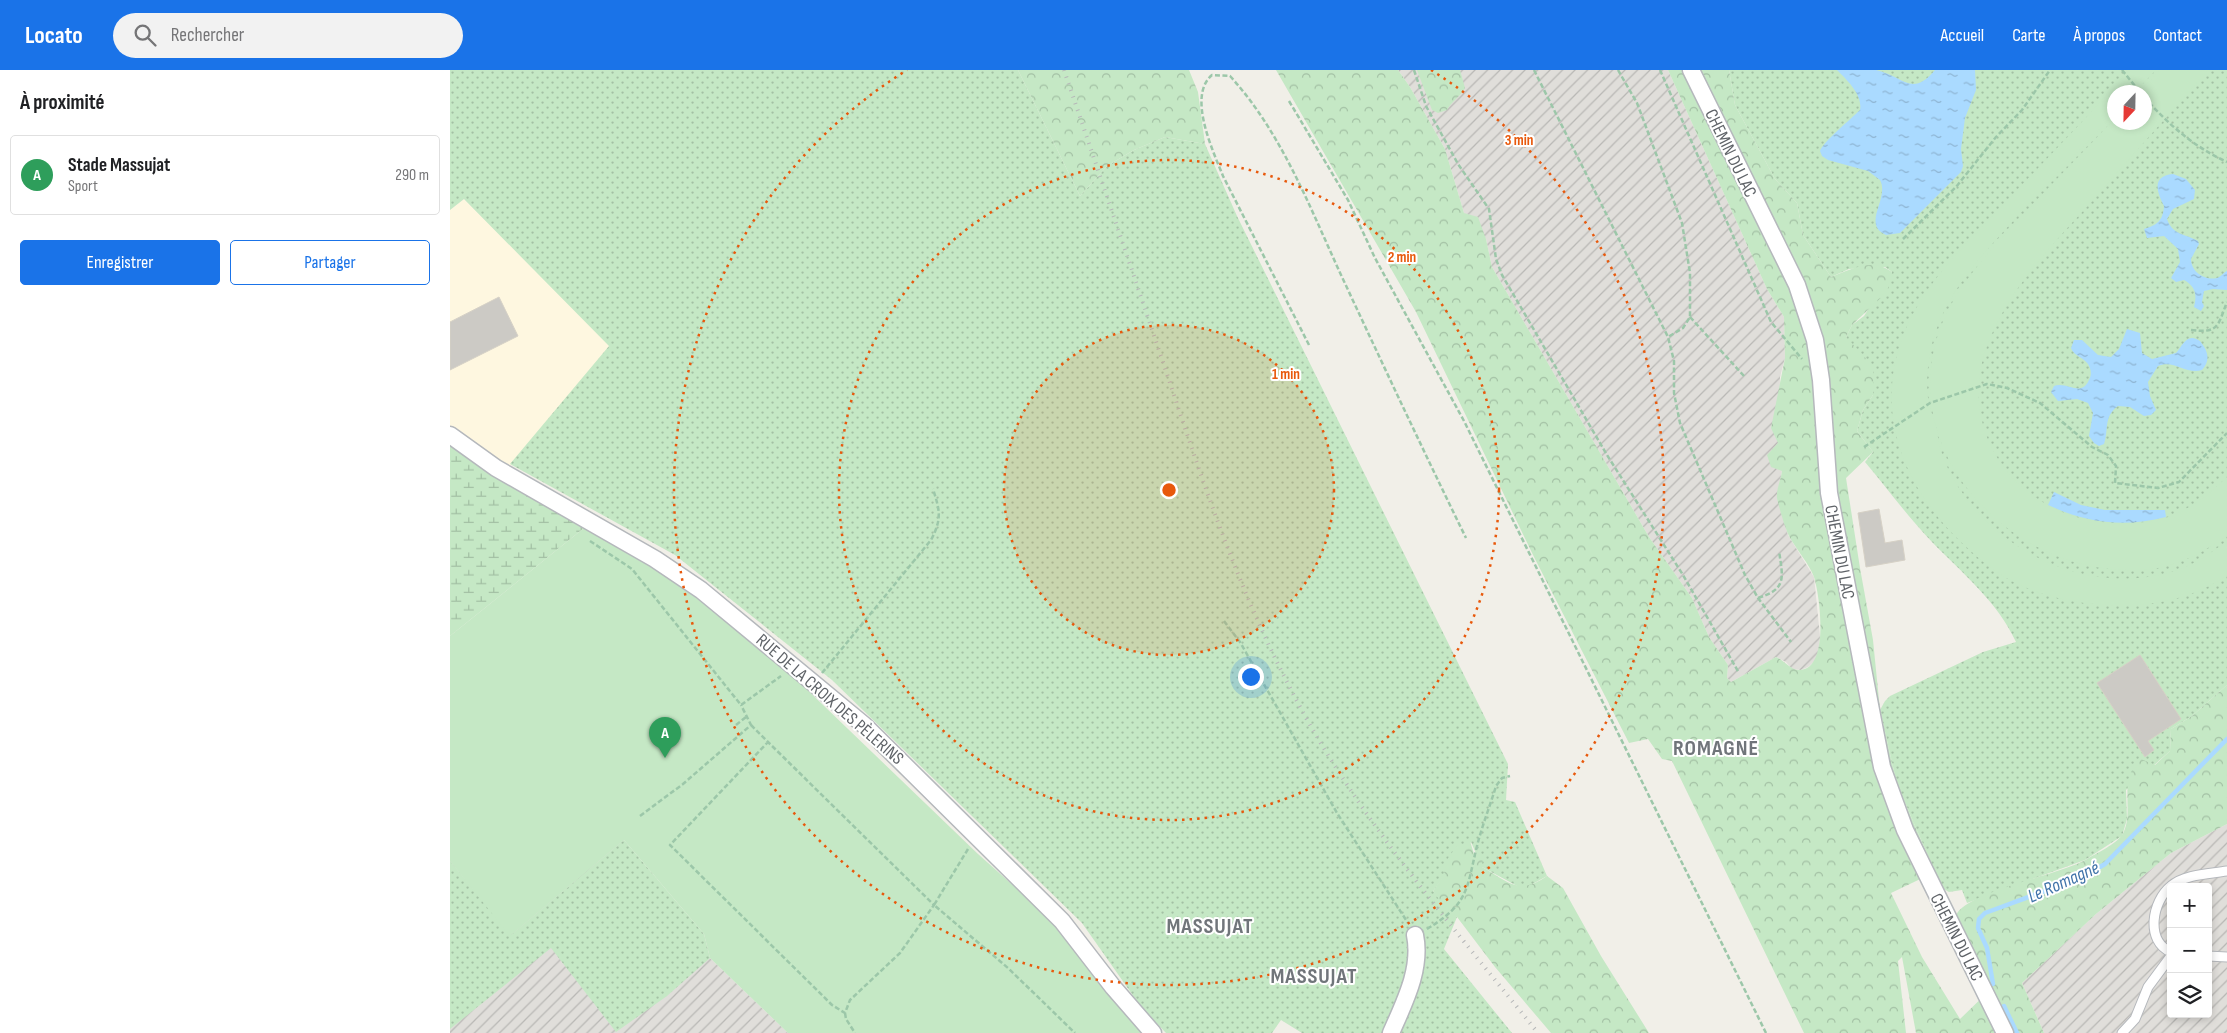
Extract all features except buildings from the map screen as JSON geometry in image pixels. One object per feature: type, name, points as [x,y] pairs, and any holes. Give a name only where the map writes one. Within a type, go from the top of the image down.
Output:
[{"type":"street","name":"CHEMIN DU LAC","points":[[1691,70],[1797,285],[1815,340],[1821,380],[1829,492],[1882,767],[1905,830],[2005,1033]]},
{"type":"street","name":"RUE DE LA CROIX DES PÈLERINS","points":[[450,435],[496,468],[654,559],[701,590],[864,725],[1062,921],[1112,988],[1152,1033]]},
{"type":"street","points":[[1391,1033],[1406,1000],[1413,977],[1417,946],[1415,936]]},
{"type":"lane","points":[[2167,951],[2159,942],[2153,928],[2154,915],[2161,897],[2170,886],[2183,879],[2227,871]]},
{"type":"lane","points":[[2212,956],[2227,957]]},
{"type":"lane","points":[[2122,1033],[2135,1019],[2148,987],[2167,960]]},
{"type":"path","points":[[1414,70],[1426,106],[1449,148],[1489,209],[1496,259],[1502,275],[1607,455],[1683,575],[1739,673]]},
{"type":"path","points":[[1534,70],[1668,337],[1674,361],[1674,393],[1680,423],[1758,598],[1790,642]]},
{"type":"path","points":[[1618,70],[1637,103],[1682,223],[1690,273],[1690,317],[1683,328],[1668,337]]},
{"type":"path","points":[[1660,70],[1771,322],[1821,380]]},
{"type":"path","points":[[1903,238],[1956,187],[1996,137],[2022,110],[2050,70]]},
{"type":"path","points":[[2122,70],[2134,85]]},
{"type":"path","points":[[1309,345],[1223,176],[1212,149],[1204,120],[1201,93],[1206,80],[1212,75],[1230,76],[1236,82],[1253,103],[1286,157],[1466,538]]},
{"type":"path","points":[[1289,101],[1348,200],[1375,258],[1464,421],[1766,1033]]},
{"type":"path","points":[[2152,106],[2167,124],[2210,154],[2227,162]]},
{"type":"path","points":[[2191,330],[2210,330],[2221,322],[2227,302]]},
{"type":"path","points":[[1690,317],[1744,376]]},
{"type":"path","points":[[1864,446],[1930,403],[1987,384],[2007,388],[2040,402],[2092,447],[2108,455],[2116,466],[2115,483],[2158,488],[2179,482],[2227,433]]},
{"type":"path","points":[[814,683],[859,625],[931,540],[939,524],[939,509],[933,489]]},
{"type":"path","points":[[585,537],[632,569],[740,705],[752,725],[768,742],[934,905],[1008,968],[1075,1033]]},
{"type":"path","points":[[1758,598],[1773,593],[1780,586],[1782,575],[1779,551]]},
{"type":"path","points":[[1224,621],[1240,642],[1337,813],[1415,936],[1449,913],[1465,895],[1477,846],[1496,786],[1502,778],[1510,776]]},
{"type":"path","points":[[740,705],[794,666]]},
{"type":"path","points":[[736,725],[746,717]]},
{"type":"path","points":[[640,816],[690,778],[752,725]]},
{"type":"path","points":[[768,742],[670,845],[832,1005],[845,1013]]},
{"type":"path","points":[[855,1033],[846,1019],[845,1013],[850,1000],[900,953],[917,931],[971,846],[979,837]]},
{"type":"shaded area","points":[[1398,70],[1668,70],[1767,289],[1784,317],[1785,358],[1780,377],[1779,443],[1782,471],[1777,496],[1788,535],[1814,577],[1820,636],[1819,652],[1816,660],[1808,667],[1801,670],[1792,669],[1786,662],[1776,657],[1731,682],[1727,678],[1728,665],[1709,637],[1692,598],[1649,537],[1492,267],[1486,239],[1464,213],[1445,149],[1410,87]]},
{"type":"shaded area","points":[[464,199],[610,346],[500,479],[450,446],[450,210]]},
{"type":"shaded area","points":[[2227,824],[2227,1033],[2044,1033],[2022,983],[2096,914],[2171,853]]},
{"type":"shaded area","points":[[624,840],[710,958],[788,1033],[450,1033],[450,861]]},
{"type":"green space","points":[[450,70],[1018,70],[1080,196],[1107,166],[1134,150],[1165,137],[1205,144],[1237,216],[1508,764],[1506,800],[1515,802],[1547,876],[1529,886],[1519,887],[1482,867],[1471,842],[1433,891],[1457,917],[1444,949],[1512,1033],[1302,1033],[1281,1020],[1272,1033],[1166,1033],[1141,1007],[1082,923],[832,680],[675,555],[510,464],[609,346],[464,199],[450,210]]},
{"type":"green space","points":[[1018,70],[1189,70],[1198,92],[1205,144],[1165,137],[1134,150],[1107,166],[1080,196]]},
{"type":"green space","points":[[1276,70],[1398,70],[1410,87],[1445,149],[1464,213],[1478,217],[1486,239],[1492,267],[1649,537],[1692,598],[1709,637],[1728,665],[1727,678],[1731,682],[1776,657],[1796,670],[1809,667],[1815,658],[1819,646],[1819,600],[1812,572],[1790,538],[1781,512],[1777,495],[1782,471],[1771,467],[1767,455],[1778,443],[1771,428],[1785,358],[1784,317],[1767,289],[1668,70],[1729,70],[1735,105],[1775,179],[1797,203],[1803,235],[1831,277],[1854,268],[1869,265],[1876,265],[1892,272],[1887,292],[1852,325],[1846,337],[1872,365],[1874,376],[1873,395],[1863,410],[1857,431],[1873,452],[1846,478],[1873,640],[1880,710],[1897,784],[1935,872],[1891,893],[1922,957],[1960,1019],[1991,989],[1956,916],[1962,908],[1976,899],[1994,892],[2075,865],[2115,842],[2122,835],[2126,826],[2129,776],[2134,767],[2141,759],[2155,765],[2170,751],[2171,729],[2192,716],[2227,685],[2227,824],[2171,853],[2096,914],[2022,983],[2044,1033],[1916,1033],[1902,957],[1898,961],[1906,1033],[1804,1033],[1672,761],[1662,759],[1648,739],[1629,743],[1534,557],[1416,312]]},
{"type":"green space","points":[[1417,70],[1460,70],[1465,88],[1447,110],[1438,113],[1432,110]]},
{"type":"green space","points":[[1729,70],[2227,70],[2227,685],[2192,716],[2171,729],[2170,751],[2126,790],[2127,819],[2122,836],[2085,860],[1967,903],[1962,890],[1949,892],[1942,888],[1897,784],[1880,710],[1890,696],[1983,652],[2016,642],[2008,627],[1989,601],[1906,513],[1865,462],[1873,452],[1857,431],[1863,410],[1873,395],[1846,337],[1852,325],[1864,316],[1892,272],[1885,267],[1849,269],[1831,277],[1803,235],[1797,203],[1775,179],[1735,105]]},
{"type":"green space","points":[[2129,70],[2156,70],[2142,85],[2116,85]]},
{"type":"green space","points":[[2160,70],[2208,70],[2047,251],[2019,286],[1996,325],[1987,346],[1979,380],[1980,412],[1989,441],[2004,468],[2026,490],[2052,507],[2082,519],[2136,523],[2168,517],[2207,495],[2227,477],[2227,536],[2207,549],[2178,563],[2141,570],[2125,570],[2071,561],[2034,545],[2001,523],[1972,495],[1950,462],[1936,425],[1930,386],[1935,345],[1940,328],[1965,282],[2023,215],[2107,126],[2107,130],[2152,130],[2152,85],[2146,85]]},
{"type":"green space","points":[[2107,94],[2107,121],[1990,247],[1956,290],[1939,322],[1933,340],[1927,378],[1928,397],[1945,462],[1961,492],[1983,518],[2009,540],[2038,558],[2070,571],[2103,577],[2137,578],[2171,572],[2194,563],[2227,541],[2227,575],[2194,593],[2158,602],[2133,605],[2105,605],[2076,602],[2035,591],[2014,582],[1998,572],[1962,543],[1928,503],[1914,481],[1903,458],[1892,408],[1892,381],[1897,355],[1915,310],[1928,290],[1957,253]]},
{"type":"green space","points":[[450,446],[500,479],[584,528],[450,636]]},
{"type":"green space","points":[[584,528],[644,561],[698,599],[795,678],[978,854],[1055,923],[1145,1033],[788,1033],[710,958],[704,934],[624,840],[510,936],[450,861],[450,636]]},
{"type":"green space","points":[[624,840],[704,934],[710,958],[667,996],[616,1032],[551,948],[450,1029],[450,861],[511,935]]},
{"type":"green space","points":[[1470,841],[1474,854],[1483,855],[1482,867],[1507,882],[1521,886],[1528,885],[1547,876],[1563,888],[1601,956],[1649,1033],[1551,1033],[1495,967],[1457,917],[1449,913],[1433,891],[1445,874],[1442,867],[1458,844],[1462,846]]},
{"type":"water","points":[[1837,70],[1876,70],[1913,84],[1920,83],[1935,70],[1975,70],[1976,90],[1965,118],[1961,149],[1963,166],[1961,172],[1900,233],[1886,235],[1879,230],[1876,224],[1882,195],[1880,180],[1868,171],[1828,160],[1822,156],[1820,151],[1832,136],[1860,110],[1857,93]]},
{"type":"water","points":[[2173,174],[2186,179],[2195,190],[2194,199],[2173,209],[2167,219],[2176,231],[2198,241],[2199,244],[2191,259],[2193,268],[2200,275],[2212,279],[2227,271],[2227,290],[2213,289],[2204,291],[2202,302],[2204,306],[2201,311],[2194,307],[2195,295],[2191,285],[2184,280],[2176,282],[2171,278],[2180,262],[2178,249],[2164,236],[2147,238],[2144,229],[2156,224],[2161,219],[2164,206],[2158,190],[2159,181],[2166,175]]},
{"type":"water","points":[[2127,329],[2140,333],[2142,353],[2152,359],[2176,353],[2186,341],[2192,338],[2200,341],[2205,348],[2207,363],[2202,370],[2196,371],[2169,364],[2158,366],[2148,382],[2150,396],[2156,410],[2151,415],[2144,416],[2130,407],[2118,406],[2113,410],[2108,419],[2104,444],[2099,446],[2089,436],[2093,413],[2088,403],[2077,399],[2058,401],[2051,392],[2054,386],[2059,385],[2082,388],[2091,376],[2088,364],[2074,353],[2071,348],[2074,340],[2082,340],[2098,355],[2111,357],[2119,349]]},
{"type":"water","points":[[2054,492],[2081,505],[2105,510],[2165,510],[2166,517],[2120,523],[2091,520],[2048,505]]},
{"type":"waterway","name":"Le Romagné","points":[[1993,984],[1987,948],[1978,928],[1979,919],[1985,913],[2083,877],[2105,864],[2227,739]]},
{"type":"waterway","name":"Le Romagné","points":[[2004,1006],[2017,1033]]},
{"type":"railway","points":[[1064,70],[1208,496],[1253,610],[1288,684],[1342,777],[1372,821],[1436,907],[1538,1033]]},
{"type":"place","name":"Stade Massujat","points":[[665,758]]},
{"type":"district","name":"ROMAGNÉ","points":[[1716,747]]},
{"type":"district","name":"MASSUJAT","points":[[1210,925]]},
{"type":"district","name":"MASSUJAT","points":[[1314,975]]}]
